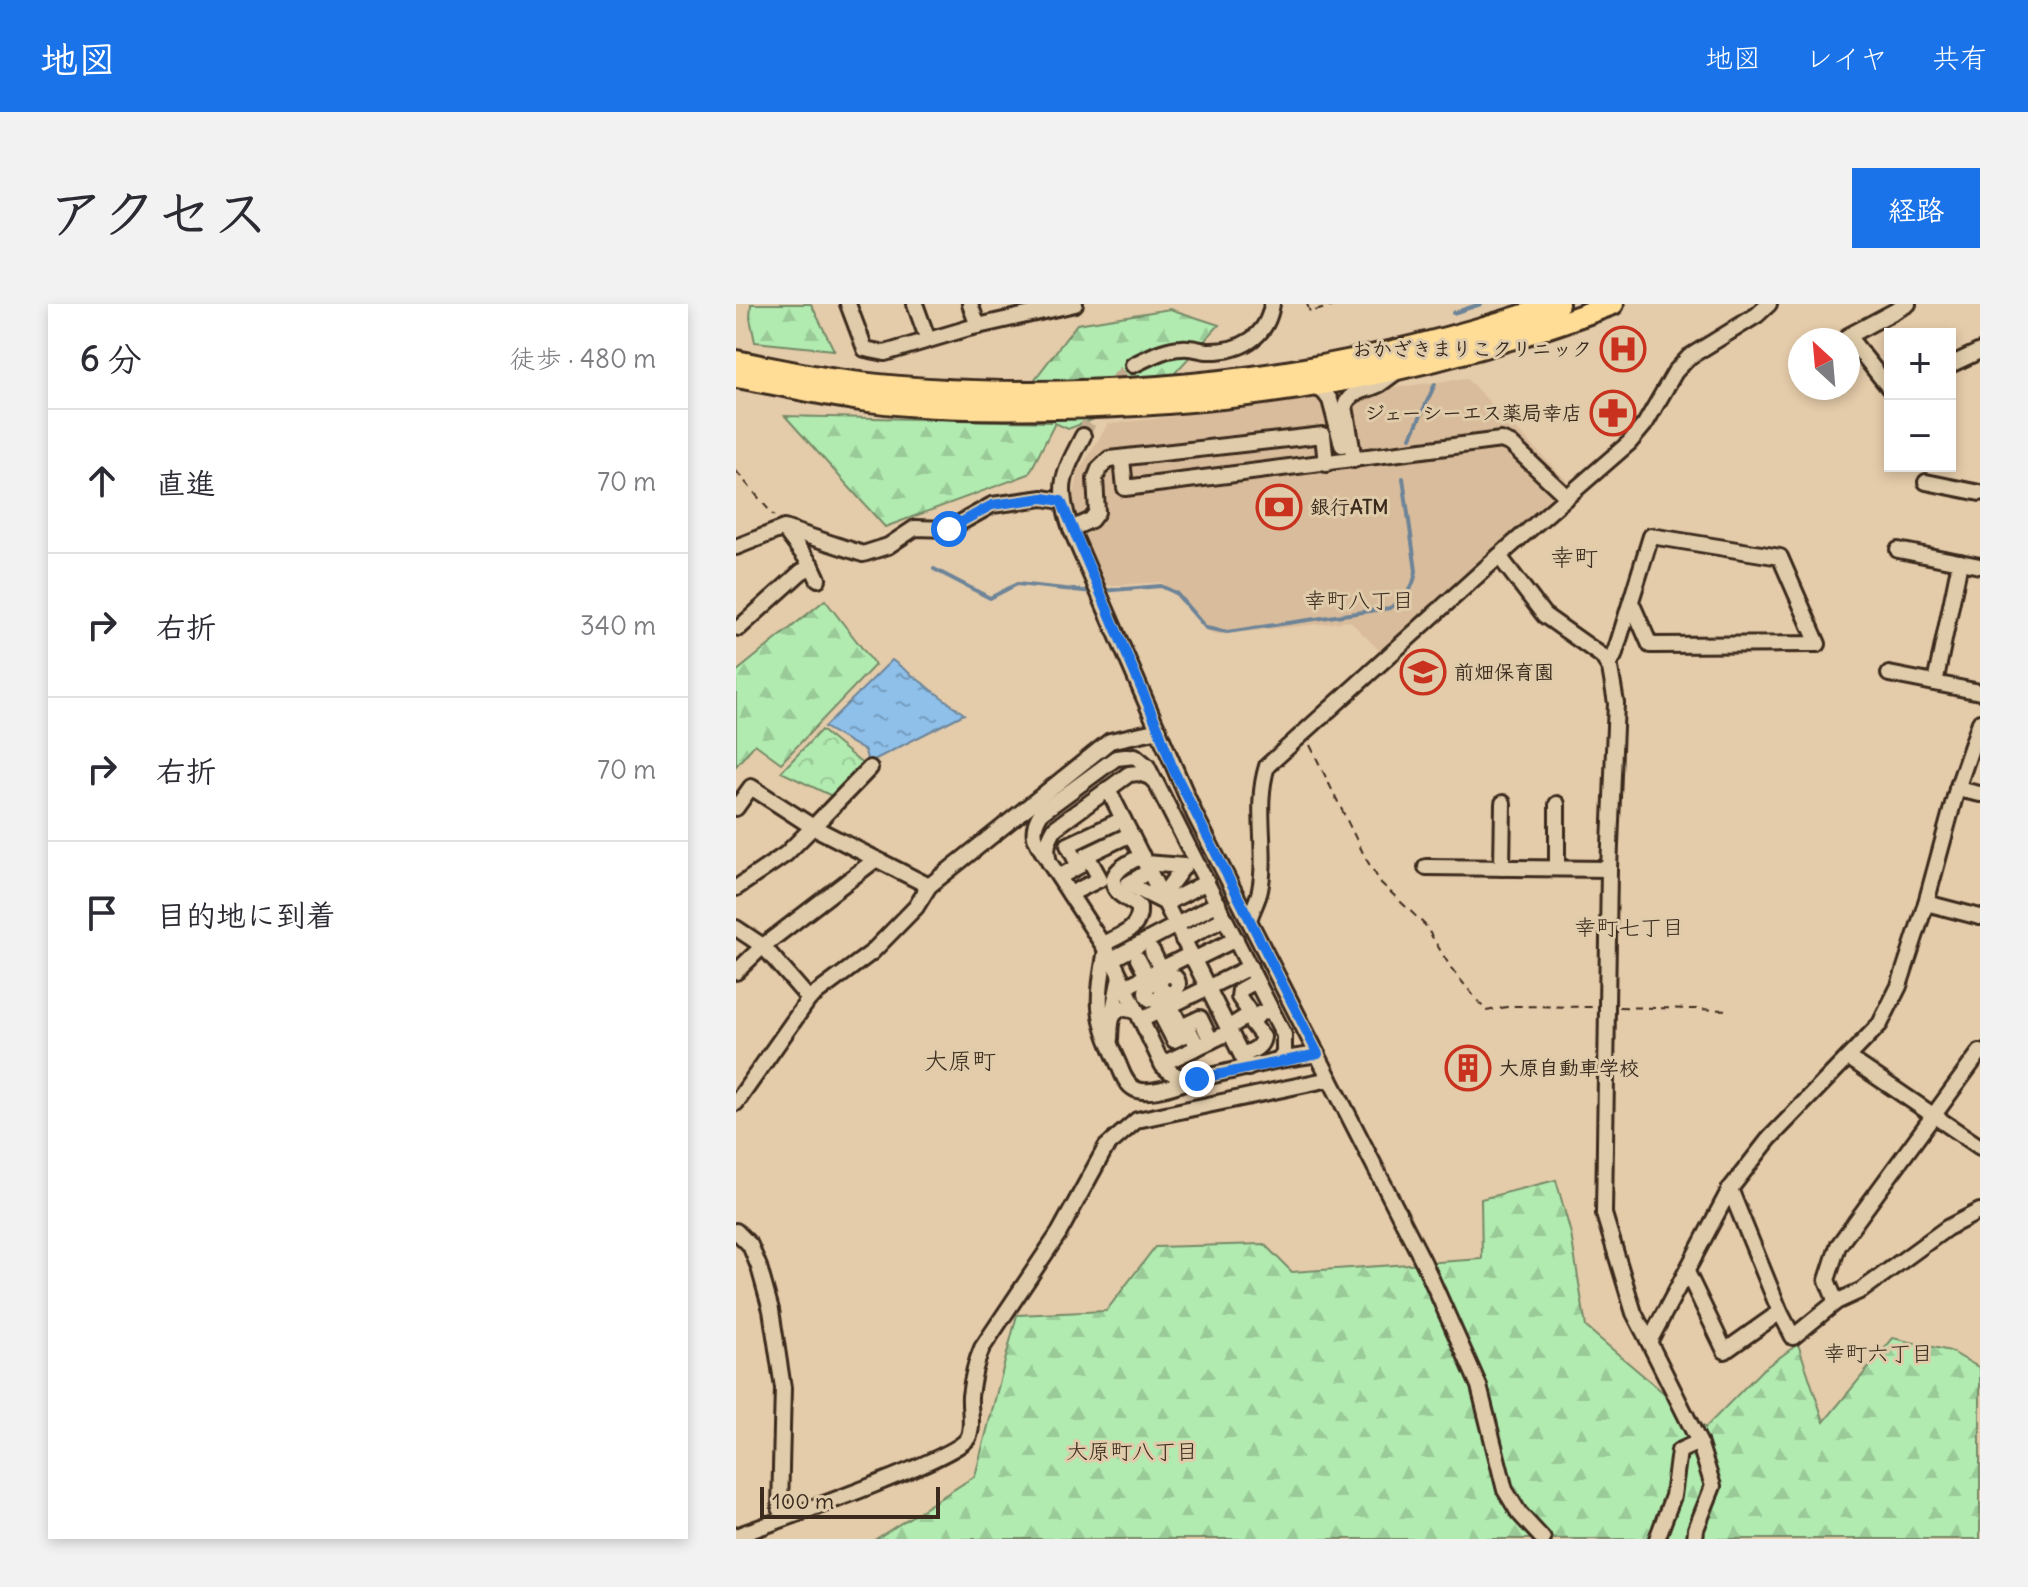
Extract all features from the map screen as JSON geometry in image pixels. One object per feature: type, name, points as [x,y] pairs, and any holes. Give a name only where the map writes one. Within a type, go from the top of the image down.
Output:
[{"type":"highway","points":[[736,361],[837,380],[914,388],[1094,392],[1228,382],[1300,372],[1446,339],[1558,304]]},
{"type":"highway","points":[[736,377],[862,400],[1013,409],[1217,400],[1398,371],[1522,337],[1613,304]]},
{"type":"street","points":[[848,304],[865,349],[885,353],[1028,309],[1075,304]]},
{"type":"street","points":[[915,304],[928,340]]},
{"type":"street","points":[[970,304],[978,326]]},
{"type":"street","points":[[1133,365],[1155,354],[1181,348],[1209,351],[1237,349],[1255,340],[1272,304]]},
{"type":"street","points":[[1249,920],[1260,891],[1260,787],[1267,766],[1629,443],[1645,424],[1675,372],[1689,357],[1757,315],[1769,304]]},
{"type":"street","points":[[1884,381],[1848,336],[1908,304]]},
{"type":"street","points":[[1956,362],[1980,351]]},
{"type":"street","points":[[1349,460],[1347,400],[1398,371]]},
{"type":"street","points":[[1313,386],[1330,400],[1349,460]]},
{"type":"street","points":[[1071,529],[1091,520],[1097,512],[1095,479],[1099,469],[1109,459],[1323,435],[1326,464]]},
{"type":"street","points":[[1083,436],[1066,469],[1061,501],[1071,529],[1173,769],[1424,1263],[1479,1386],[1505,1490],[1519,1513],[1543,1539]]},
{"type":"street","points":[[1122,459],[1125,488],[1501,440],[1511,444],[1567,497]]},
{"type":"street","points":[[1926,482],[1980,493]]},
{"type":"street","points":[[736,547],[784,528],[863,554],[888,546],[915,528],[949,529],[992,505],[1043,498],[1061,501]]},
{"type":"street","points":[[739,628],[801,572],[815,573],[784,528]]},
{"type":"street","points":[[1608,665],[1614,656],[1651,536],[1780,557],[1818,644],[1650,645],[1631,602]]},
{"type":"street","points":[[1898,550],[1980,566]]},
{"type":"street","points":[[1499,556],[1544,615],[1602,656],[1613,678],[1616,703],[1609,869],[1604,1214],[1634,1313],[1699,1442],[1713,1486],[1695,1539]]},
{"type":"street","points":[[1935,683],[1960,562]]},
{"type":"street","points":[[1889,674],[1980,692]]},
{"type":"street","points":[[736,1103],[809,999],[871,953],[916,907],[929,886],[1110,741],[1159,730]]},
{"type":"street","points":[[1649,1342],[1730,1189],[1769,1139],[1880,1024],[1926,903],[1957,789],[1979,731]]},
{"type":"street","points":[[1197,1079],[1184,1079],[1171,1074],[1162,1064],[1107,951],[1035,842],[1033,833],[1034,824],[1041,813],[1116,758],[1126,755],[1142,760],[1156,783],[1284,1035],[1286,1046],[1278,1060]]},
{"type":"street","points":[[736,888],[786,854],[870,768]]},
{"type":"street","points":[[1049,862],[1046,851],[1048,839],[1055,828],[1129,774],[1139,773],[1156,783]]},
{"type":"street","points":[[736,808],[751,787],[813,827],[929,886]]},
{"type":"street","points":[[1108,789],[1245,1061]]},
{"type":"street","points":[[1957,789],[1980,794]]},
{"type":"street","points":[[1502,868],[1503,803]]},
{"type":"street","points":[[1557,804],[1557,868]]},
{"type":"street","points":[[1059,877],[1079,866],[1068,845],[1123,819]]},
{"type":"street","points":[[1070,894],[1100,879],[1087,855],[1131,834]]},
{"type":"street","points":[[736,972],[763,946],[875,860]]},
{"type":"street","points":[[1146,863],[1128,884],[1164,900],[1207,882]]},
{"type":"street","points":[[1164,900],[1184,866],[1122,865],[1116,873],[1113,883],[1117,891],[1139,907],[1140,918],[1135,927],[1107,951],[1099,995],[1103,1029],[1127,1083],[1144,1091],[1197,1079],[1245,1061],[1318,1054]]},
{"type":"street","points":[[1426,867],[1609,869]]},
{"type":"street","points":[[1107,951],[1176,925],[1218,903]]},
{"type":"street","points":[[1926,903],[1980,917]]},
{"type":"street","points":[[1137,1011],[1147,995],[1157,999],[1162,994],[1161,980],[1171,976],[1177,980],[1214,942],[1225,918]]},
{"type":"street","points":[[736,928],[763,946],[809,999]]},
{"type":"street","points":[[1183,940],[1214,942],[1236,939]]},
{"type":"street","points":[[1152,951],[1161,969]]},
{"type":"street","points":[[1138,959],[1147,976]]},
{"type":"street","points":[[1122,981],[1194,961]]},
{"type":"street","points":[[1112,1016],[1121,1008],[1137,1011],[1165,1008],[1208,987],[1253,974]]},
{"type":"street","points":[[1162,1064],[1205,1044],[1247,1016],[1248,1010],[1239,997],[1240,990],[1253,974]]},
{"type":"street","points":[[1110,1045],[1112,1016],[1122,981]]},
{"type":"street","points":[[1165,1008],[1174,1040],[1190,1032],[1205,1044]]},
{"type":"street","points":[[1245,1061],[1262,1043],[1263,1037],[1252,1023],[1259,1014],[1271,1009]]},
{"type":"street","points":[[1836,1302],[1827,1280],[1838,1246],[1980,1052]]},
{"type":"street","points":[[1849,1058],[1980,1147]]},
{"type":"street","points":[[736,1536],[911,1470],[964,1443],[970,1434],[974,1366],[982,1348],[1059,1233],[1106,1147],[1137,1120],[1330,1079]]},
{"type":"street","points":[[1730,1189],[1793,1337],[1836,1302],[1862,1290],[1947,1228],[1980,1211]]},
{"type":"street","points":[[736,1231],[750,1245],[771,1310],[783,1388],[780,1508],[785,1518]]},
{"type":"street","points":[[1687,1272],[1725,1351],[1780,1312]]},
{"type":"street","points":[[1657,1539],[1673,1496],[1679,1451],[1699,1442]]},
{"type":"path","points":[[1307,304],[1310,312],[1342,304]]},
{"type":"path","points":[[736,471],[784,528]]},
{"type":"path","points":[[1304,733],[1381,883],[1425,925],[1451,968],[1486,1011],[1512,1006],[1730,1010]]},
{"type":"shaded area","points":[[1466,378],[1571,485],[1380,651],[1350,621],[1213,635],[1161,582],[1103,586],[1072,505],[1079,471],[1108,424]]},
{"type":"green space","points":[[751,304],[811,304],[834,350],[755,342],[750,318]]},
{"type":"green space","points":[[1170,309],[1219,325],[1153,397],[1068,429],[1055,423],[1029,474],[885,527],[785,416],[1052,422],[1016,404],[1077,324]]},
{"type":"green space","points":[[825,600],[875,665],[781,763],[755,744],[736,766],[736,672]]},
{"type":"green space","points":[[821,730],[865,766],[834,797],[781,772]]},
{"type":"green space","points":[[1556,1180],[1571,1234],[1586,1327],[1705,1428],[1762,1370],[1798,1344],[1824,1422],[1893,1338],[1950,1351],[1980,1368],[1980,1539],[876,1539],[975,1476],[1017,1315],[1106,1311],[1155,1247],[1264,1244],[1292,1272],[1482,1259],[1481,1199]]},
{"type":"water","points":[[892,660],[964,714],[868,763],[865,751],[824,727]]},
{"type":"waterway","points":[[1453,313],[1481,304]]},
{"type":"waterway","points":[[1411,437],[1435,384]]},
{"type":"waterway","points":[[1101,591],[1161,586],[1176,593],[1206,628],[1227,632],[1390,608],[1408,593],[1416,571],[1403,478]]},
{"type":"waterway","points":[[934,569],[990,598],[1017,584],[1093,592]]},
{"type":"tunnel","points":[[1083,436],[1104,397],[1133,365]]},
{"type":"place","name":"おかざきまりこクリニック","points":[[1623,349]]},
{"type":"place","name":"ジェーシーエス薬局幸店","points":[[1613,413]]},
{"type":"place","name":"銀行ATM","points":[[1279,507]]},
{"type":"place","name":"前畑保育園","points":[[1423,672]]},
{"type":"place","name":"大原自動車学校","points":[[1468,1068]]},
{"type":"district","name":"幸町","points":[[1574,558]]},
{"type":"district","name":"幸町八丁目","points":[[1359,600]]},
{"type":"district","name":"幸町七丁目","points":[[1629,927]]},
{"type":"district","name":"大原町","points":[[960,1061]]},
{"type":"district","name":"幸町六丁目","points":[[1878,1353]]},
{"type":"district","name":"大原町八丁目","points":[[1132,1451]]},
{"type":"route","points":[[949,529],[992,505],[1043,498],[1061,501],[1173,769],[1318,1054],[1197,1079]]}]
